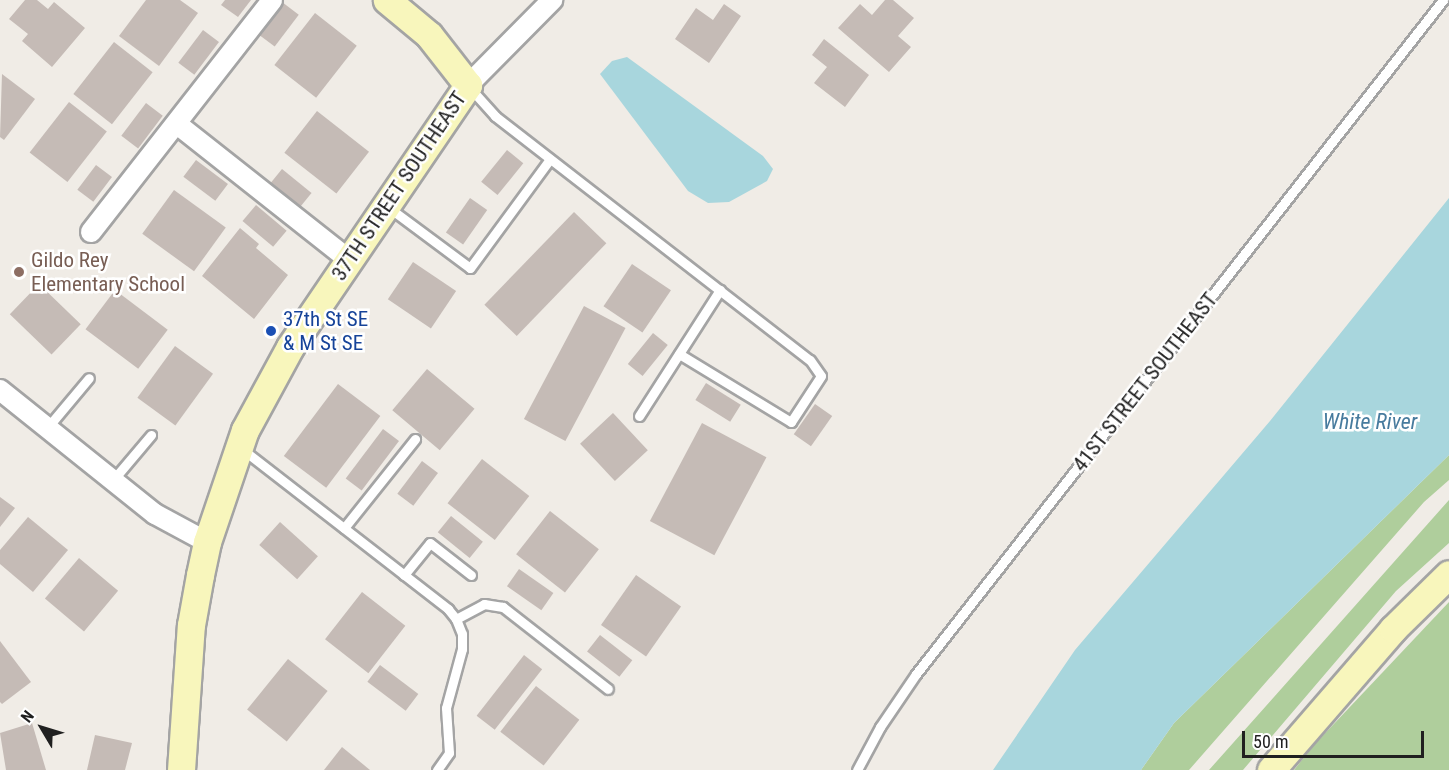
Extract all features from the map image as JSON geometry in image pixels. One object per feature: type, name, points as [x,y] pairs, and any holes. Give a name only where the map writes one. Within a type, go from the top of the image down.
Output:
[{"type":"street","points":[[91,232],[272,0]]},
{"type":"street","points":[[387,0],[429,35],[468,85]]},
{"type":"street","name":"37TH STREET SOUTHEAST","points":[[183,769],[191,625],[207,542],[239,446],[265,388],[348,259],[468,85],[552,0]]},
{"type":"street","points":[[177,124],[348,259]]},
{"type":"street","points":[[0,390],[155,514],[207,542]]},
{"type":"street","points":[[1271,770],[1393,629],[1449,574]]},
{"type":"lane","name":"41ST STREET SOUTHEAST","points":[[857,770],[880,727],[916,674],[1443,0]]},
{"type":"lane","points":[[468,85],[495,116],[810,360],[821,376],[791,422],[679,354]]},
{"type":"lane","points":[[386,206],[470,268],[550,159]]},
{"type":"lane","points":[[639,416],[720,290]]},
{"type":"lane","points":[[47,428],[89,378]]},
{"type":"lane","points":[[113,480],[151,435]]},
{"type":"lane","points":[[344,528],[415,439]]},
{"type":"lane","points":[[239,446],[404,575],[456,619],[462,634],[462,649],[446,708],[449,753],[437,770]]},
{"type":"lane","points":[[404,575],[430,543],[471,575]]},
{"type":"lane","points":[[456,619],[484,604],[495,603],[608,689]]},
{"type":"green space","points":[[1449,455],[1449,480],[1424,502],[1189,770],[1141,770],[1174,723]]},
{"type":"green space","points":[[1449,500],[1449,543],[1396,591],[1243,770],[1209,770]]},
{"type":"green space","points":[[1449,602],[1449,770],[1294,770],[1314,745]]},
{"type":"water","points":[[627,57],[763,156],[773,169],[767,181],[729,202],[708,203],[688,191],[600,74],[612,61]]},
{"type":"water","name":"White River","points":[[1449,198],[1449,455],[1174,723],[1141,770],[993,770],[1075,650],[1270,421]]},
{"type":"building","points":[[25,0],[37,0],[48,9],[54,2],[85,28],[52,67],[22,41],[28,34],[9,19]]},
{"type":"building","points":[[146,0],[180,0],[198,13],[159,66],[119,36]]},
{"type":"building","points":[[225,0],[251,0],[238,17],[221,5]]},
{"type":"building","points":[[885,0],[893,0],[914,18],[898,36],[911,47],[889,72],[838,28],[860,4],[872,15]]},
{"type":"building","points":[[282,2],[299,15],[275,47],[258,34]]},
{"type":"building","points":[[724,4],[741,16],[709,63],[675,39],[696,8],[713,20]]},
{"type":"building","points":[[315,13],[357,46],[316,98],[274,65]]},
{"type":"building","points":[[203,30],[219,42],[194,75],[178,63]]},
{"type":"building","points":[[824,39],[869,75],[845,107],[814,83],[827,67],[812,55]]},
{"type":"building","points":[[114,42],[153,72],[112,124],[73,94]]},
{"type":"building","points":[[2,74],[35,99],[4,140],[0,137]]},
{"type":"building","points":[[69,102],[107,132],[67,182],[30,152]]},
{"type":"building","points":[[146,103],[163,116],[138,148],[121,136]]},
{"type":"building","points":[[317,111],[369,152],[336,193],[284,153]]},
{"type":"building","points":[[507,150],[523,163],[498,195],[481,182]]},
{"type":"building","points":[[196,160],[228,184],[215,201],[183,177]]},
{"type":"building","points":[[96,165],[112,177],[93,202],[77,190]]},
{"type":"building","points":[[282,169],[312,193],[298,209],[269,185]]},
{"type":"building","points":[[174,190],[226,228],[194,271],[142,234]]},
{"type":"building","points":[[470,198],[487,210],[463,244],[446,232]]},
{"type":"building","points":[[256,205],[287,231],[273,247],[243,221]]},
{"type":"building","points":[[574,212],[606,243],[517,336],[484,305]]},
{"type":"building","points":[[240,228],[259,244],[256,248],[288,275],[254,319],[202,276]]},
{"type":"building","points":[[413,262],[456,291],[431,328],[388,299]]},
{"type":"building","points":[[632,264],[671,290],[642,333],[603,306]]},
{"type":"building","points":[[39,284],[81,324],[52,355],[10,314]]},
{"type":"building","points":[[115,290],[168,330],[138,369],[86,329]]},
{"type":"building","points":[[584,306],[625,328],[565,441],[524,419]]},
{"type":"building","points":[[653,333],[668,345],[643,376],[628,364]]},
{"type":"building","points":[[175,346],[213,374],[175,425],[137,398]]},
{"type":"building","points":[[427,369],[474,409],[440,450],[392,410]]},
{"type":"building","points":[[706,383],[741,405],[730,422],[695,400]]},
{"type":"building","points":[[338,384],[380,416],[326,488],[284,456]]},
{"type":"building","points":[[815,404],[832,416],[811,446],[794,434]]},
{"type":"building","points":[[613,413],[648,450],[615,481],[580,444]]},
{"type":"building","points":[[702,423],[766,457],[714,555],[650,521]]},
{"type":"building","points":[[383,429],[399,441],[362,491],[346,479]]},
{"type":"building","points":[[482,459],[529,496],[495,540],[448,503]]},
{"type":"building","points":[[422,461],[438,473],[413,506],[397,494]]},
{"type":"building","points":[[0,497],[15,508],[0,527]]},
{"type":"building","points":[[550,511],[599,549],[565,593],[516,554]]},
{"type":"building","points":[[451,516],[483,542],[470,558],[438,532]]},
{"type":"building","points":[[28,517],[68,550],[33,592],[0,564],[0,550]]},
{"type":"building","points":[[280,522],[318,556],[297,579],[259,545]]},
{"type":"building","points":[[79,558],[118,591],[84,631],[45,599]]},
{"type":"building","points":[[519,569],[553,593],[541,610],[507,586]]},
{"type":"building","points":[[636,575],[681,607],[646,657],[601,625]]},
{"type":"building","points":[[362,592],[405,626],[368,673],[325,639]]},
{"type":"building","points":[[600,635],[632,660],[619,677],[587,652]]},
{"type":"building","points":[[0,641],[31,682],[2,704],[0,702]]},
{"type":"building","points":[[524,655],[542,669],[495,730],[477,716]]},
{"type":"building","points":[[288,659],[328,691],[287,742],[247,710]]},
{"type":"building","points":[[380,665],[418,694],[406,711],[367,682]]},
{"type":"building","points":[[536,686],[579,720],[544,766],[500,732]]},
{"type":"building","points":[[32,723],[46,770],[6,770],[0,733]]},
{"type":"building","points":[[95,735],[132,743],[125,770],[87,770]]},
{"type":"building","points":[[342,747],[370,770],[324,770]]},
{"type":"place","name":"Gildo Rey Elementary School","points":[[19,272]]},
{"type":"place","name":"37th St SE & M St SE","points":[[271,331]]}]
